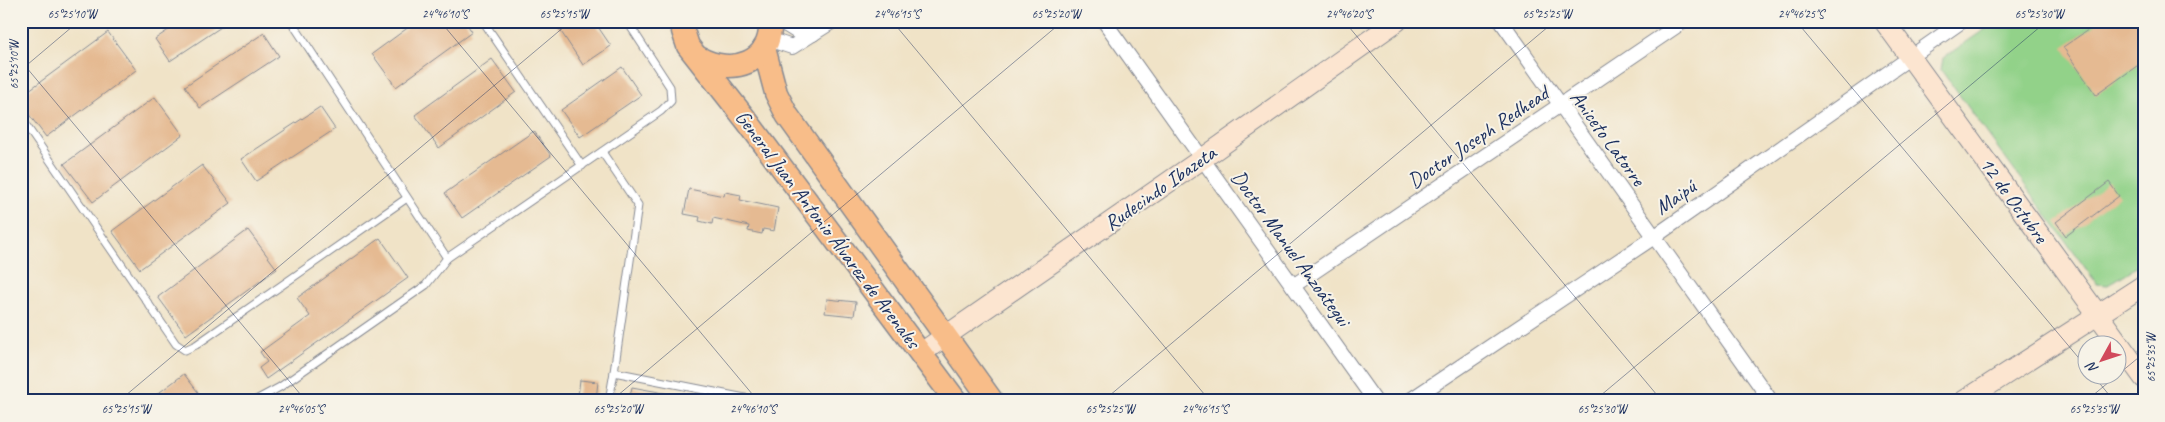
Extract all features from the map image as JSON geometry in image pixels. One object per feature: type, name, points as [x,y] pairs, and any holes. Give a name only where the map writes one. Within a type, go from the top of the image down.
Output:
[{"type":"main road","name":"General Juan Antonio Álvarez de Arenales","points":[[683,21],[683,30],[688,46],[699,58],[956,401]]},
{"type":"main road","name":"General Juan Antonio Álvarez de Arenales","points":[[770,32],[776,93],[788,115],[992,401]]},
{"type":"main road","points":[[699,58],[720,67],[734,68],[750,61],[770,32]]},
{"type":"street","points":[[770,32],[792,47],[833,21]]},
{"type":"street","name":"Doctor Manuel Anzoátegui","points":[[1104,21],[1375,401]]},
{"type":"street","name":"Rudecindo Ibazeta","points":[[921,353],[1202,159],[1397,21]]},
{"type":"street","name":"Aniceto Latorre","points":[[1501,21],[1771,401]]},
{"type":"street","name":"Doctor Joseph Redhead","points":[[1293,286],[1684,21]]},
{"type":"street","name":"12 de Octubre","points":[[1884,21],[2144,378]]},
{"type":"street","name":"Maipú","points":[[1409,401],[1654,237],[1962,21]]},
{"type":"street","points":[[770,32],[813,34]]},
{"type":"street","points":[[1964,401],[2144,285]]},
{"type":"lane","points":[[290,21],[447,258]]},
{"type":"lane","points":[[483,21],[582,166]]},
{"type":"lane","points":[[254,401],[280,387],[411,296],[426,285],[447,258],[661,111],[671,100],[670,87],[626,21]]},
{"type":"lane","points":[[21,118],[176,344],[185,350],[196,345],[407,198]]},
{"type":"lane","points":[[602,152],[638,205],[609,401]]},
{"type":"lane","points":[[614,372],[760,401]]},
{"type":"green space","points":[[1997,21],[2144,21],[2144,262],[2108,285],[2097,284],[1941,70],[1943,58]]},
{"type":"building","points":[[182,21],[230,21],[170,61],[155,39]]},
{"type":"building","points":[[417,21],[465,21],[472,32],[396,87],[372,54]]},
{"type":"building","points":[[554,21],[594,21],[611,46],[583,65]]},
{"type":"building","points":[[2101,21],[2144,21],[2144,61],[2096,95],[2063,47]]},
{"type":"building","points":[[108,32],[136,70],[46,137],[21,104],[21,96]]},
{"type":"building","points":[[264,33],[279,56],[200,108],[185,86]]},
{"type":"building","points":[[492,59],[516,92],[439,148],[415,115]]},
{"type":"building","points":[[622,67],[641,95],[580,137],[561,110]]},
{"type":"building","points":[[155,97],[183,135],[93,202],[64,164]]},
{"type":"building","points":[[320,107],[335,129],[256,181],[241,159]]},
{"type":"building","points":[[534,131],[551,156],[462,218],[445,193]]},
{"type":"building","points":[[202,165],[231,203],[140,269],[112,231]]},
{"type":"building","points":[[2109,182],[2119,196],[2066,236],[2056,222]]},
{"type":"building","points":[[689,189],[724,196],[725,192],[741,195],[740,200],[778,208],[774,231],[763,229],[762,234],[748,231],[749,226],[713,218],[712,224],[699,221],[700,217],[684,214]]},
{"type":"building","points":[[248,230],[277,269],[186,335],[158,297]]},
{"type":"building","points":[[380,238],[408,278],[266,379],[259,368],[267,362],[260,352],[310,316],[297,298]]},
{"type":"building","points":[[827,299],[856,302],[854,316],[825,313]]},
{"type":"building","points":[[184,374],[201,396],[195,401],[148,401]]},
{"type":"building","points":[[580,380],[598,382],[596,399],[578,396]]},
{"type":"building","points":[[632,387],[675,395],[674,401],[629,401]]}]
